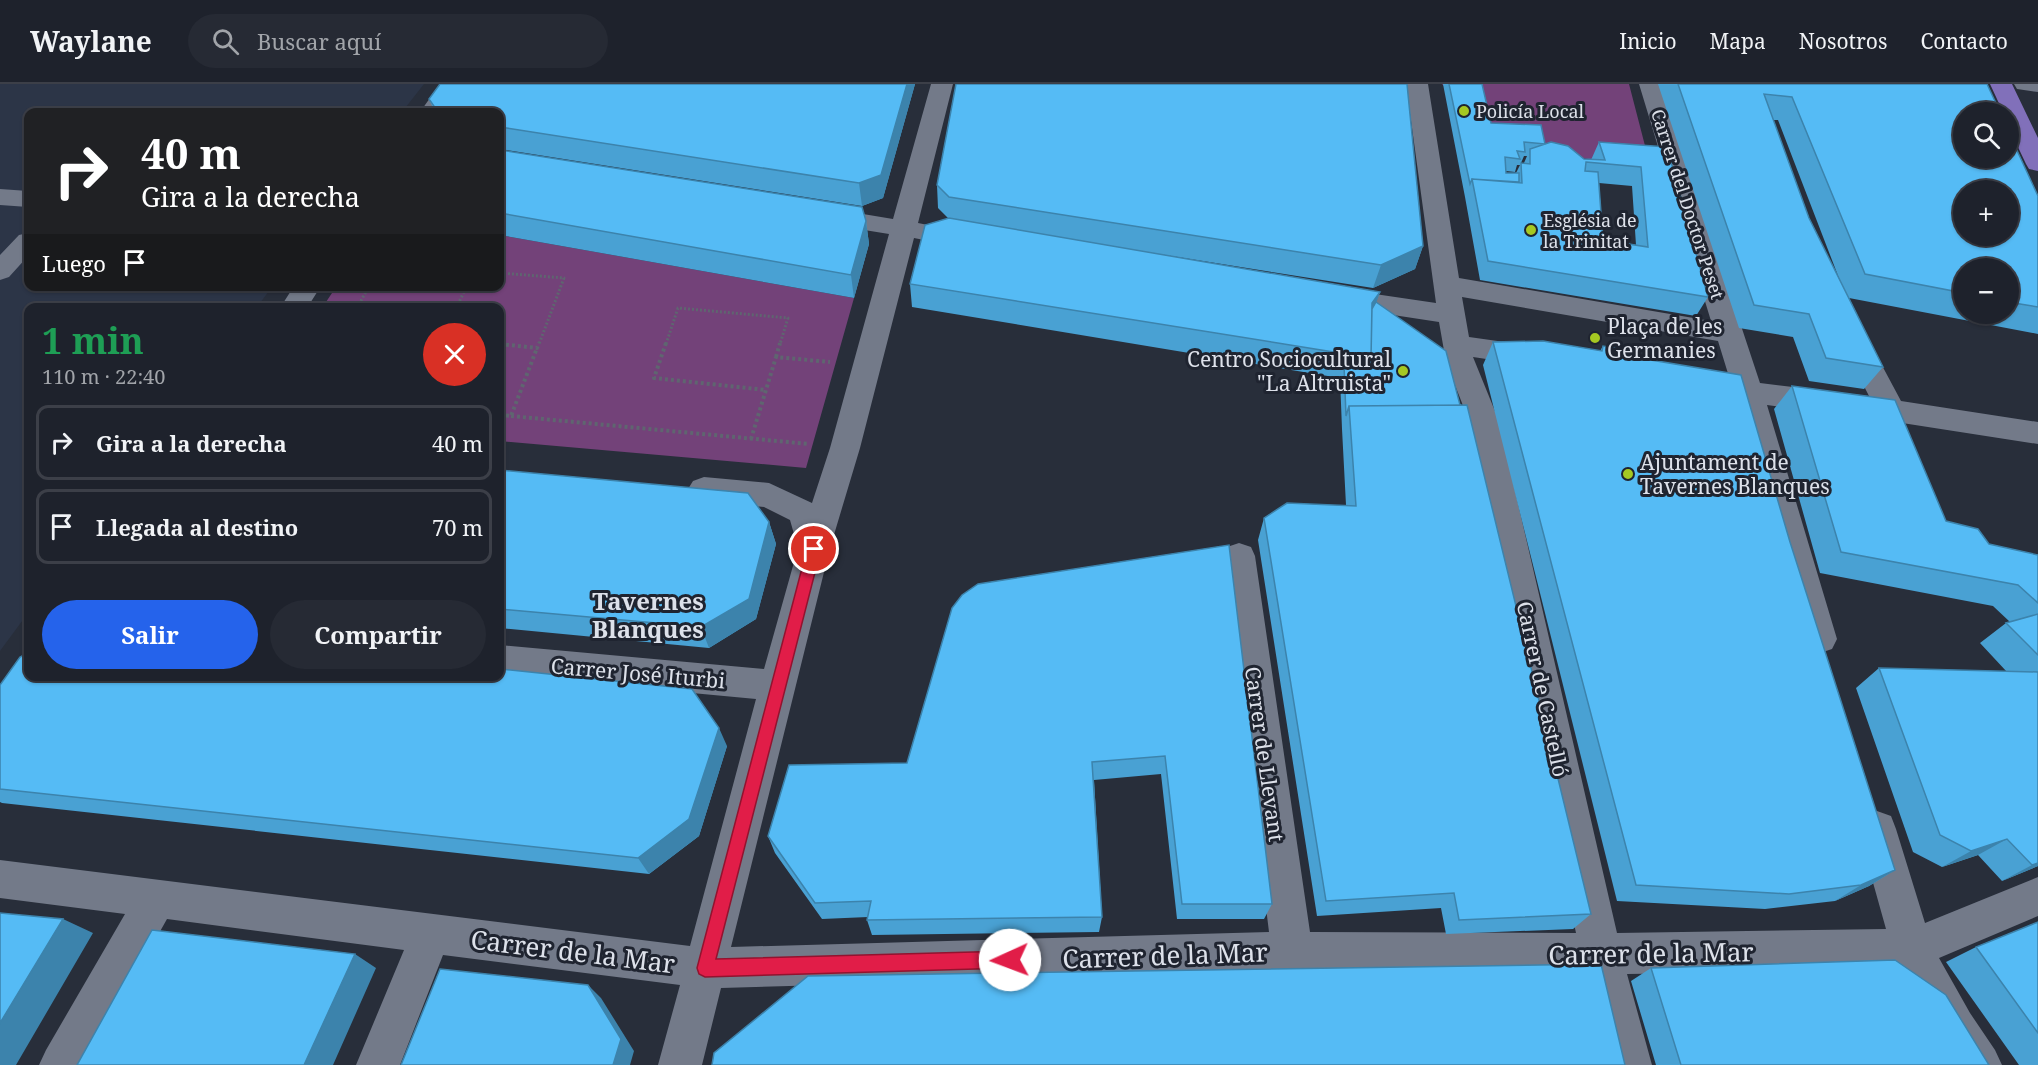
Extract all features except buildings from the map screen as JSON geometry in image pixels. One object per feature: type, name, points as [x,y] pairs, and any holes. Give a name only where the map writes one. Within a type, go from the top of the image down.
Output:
[{"type":"main road","points":[[2001,84],[2038,164]]},
{"type":"street","points":[[434,108],[451,84]]},
{"type":"street","points":[[680,1065],[777,686],[814,549],[845,448],[942,84]]},
{"type":"street","name":"Carrer de Castelló","points":[[1417,84],[1445,285],[1460,362],[1484,421],[1601,954],[1630,1065]]},
{"type":"street","name":"Carrer del Doctor Peset","points":[[1650,84],[1748,392],[1831,675]]},
{"type":"street","points":[[2025,84],[2038,85]]},
{"type":"street","points":[[0,197],[24,199]]},
{"type":"street","points":[[800,212],[950,236]]},
{"type":"street","points":[[0,271],[24,245]]},
{"type":"street","points":[[1445,285],[1729,333]]},
{"type":"street","points":[[1311,293],[1562,361]]},
{"type":"street","points":[[1845,320],[1881,408]]},
{"type":"street","points":[[1699,385],[1881,408],[2038,433]]},
{"type":"street","points":[[675,487],[769,495],[804,513],[814,549]]},
{"type":"street","name":"Carrer de Llevant","points":[[1239,556],[1292,952]]},
{"type":"street","name":"Carrer José Iturbi","points":[[504,660],[777,686]]},
{"type":"street","points":[[1868,801],[1912,949],[1955,1028],[1980,1065]]},
{"type":"street","name":"Carrer de la Mar","points":[[0,879],[705,968],[1292,952],[1601,954],[1912,949],[2038,896]]},
{"type":"street","points":[[61,1065],[157,898]]},
{"type":"street","points":[[378,1065],[431,933]]},
{"type":"path","points":[[504,273],[564,278],[511,416]]},
{"type":"path","points":[[751,439],[766,390],[776,357],[788,318],[678,308],[654,378],[766,390]]},
{"type":"path","points":[[504,344],[537,348]]},
{"type":"path","points":[[776,357],[867,366]]},
{"type":"path","points":[[504,415],[845,448]]},
{"type":"shaded area","points":[[0,84],[424,84],[405,108],[24,108],[24,291],[269,291],[260,303],[24,303],[24,618],[0,651]]},
{"type":"shaded area","points":[[1442,84],[1629,84],[1650,165],[1538,154],[1486,136]]},
{"type":"shaded area","points":[[504,236],[854,298],[806,468],[504,441],[504,303],[325,303],[333,291],[504,291]]},
{"type":"place","name":"Policía Local","points":[[1464,111]]},
{"type":"place","name":"Església de la Trinitat","points":[[1531,230]]},
{"type":"place","name":"Plaça de les Germanies","points":[[1595,338]]},
{"type":"place","name":"Centro Sociocultural \"La Altruista\"","points":[[1403,371]]},
{"type":"place","name":"Ajuntament de Tavernes Blanques","points":[[1628,474]]},
{"type":"district","name":"Tavernes Blanques","points":[[648,614]]},
{"type":"route","points":[[814,549],[705,968],[1010,960]]}]
